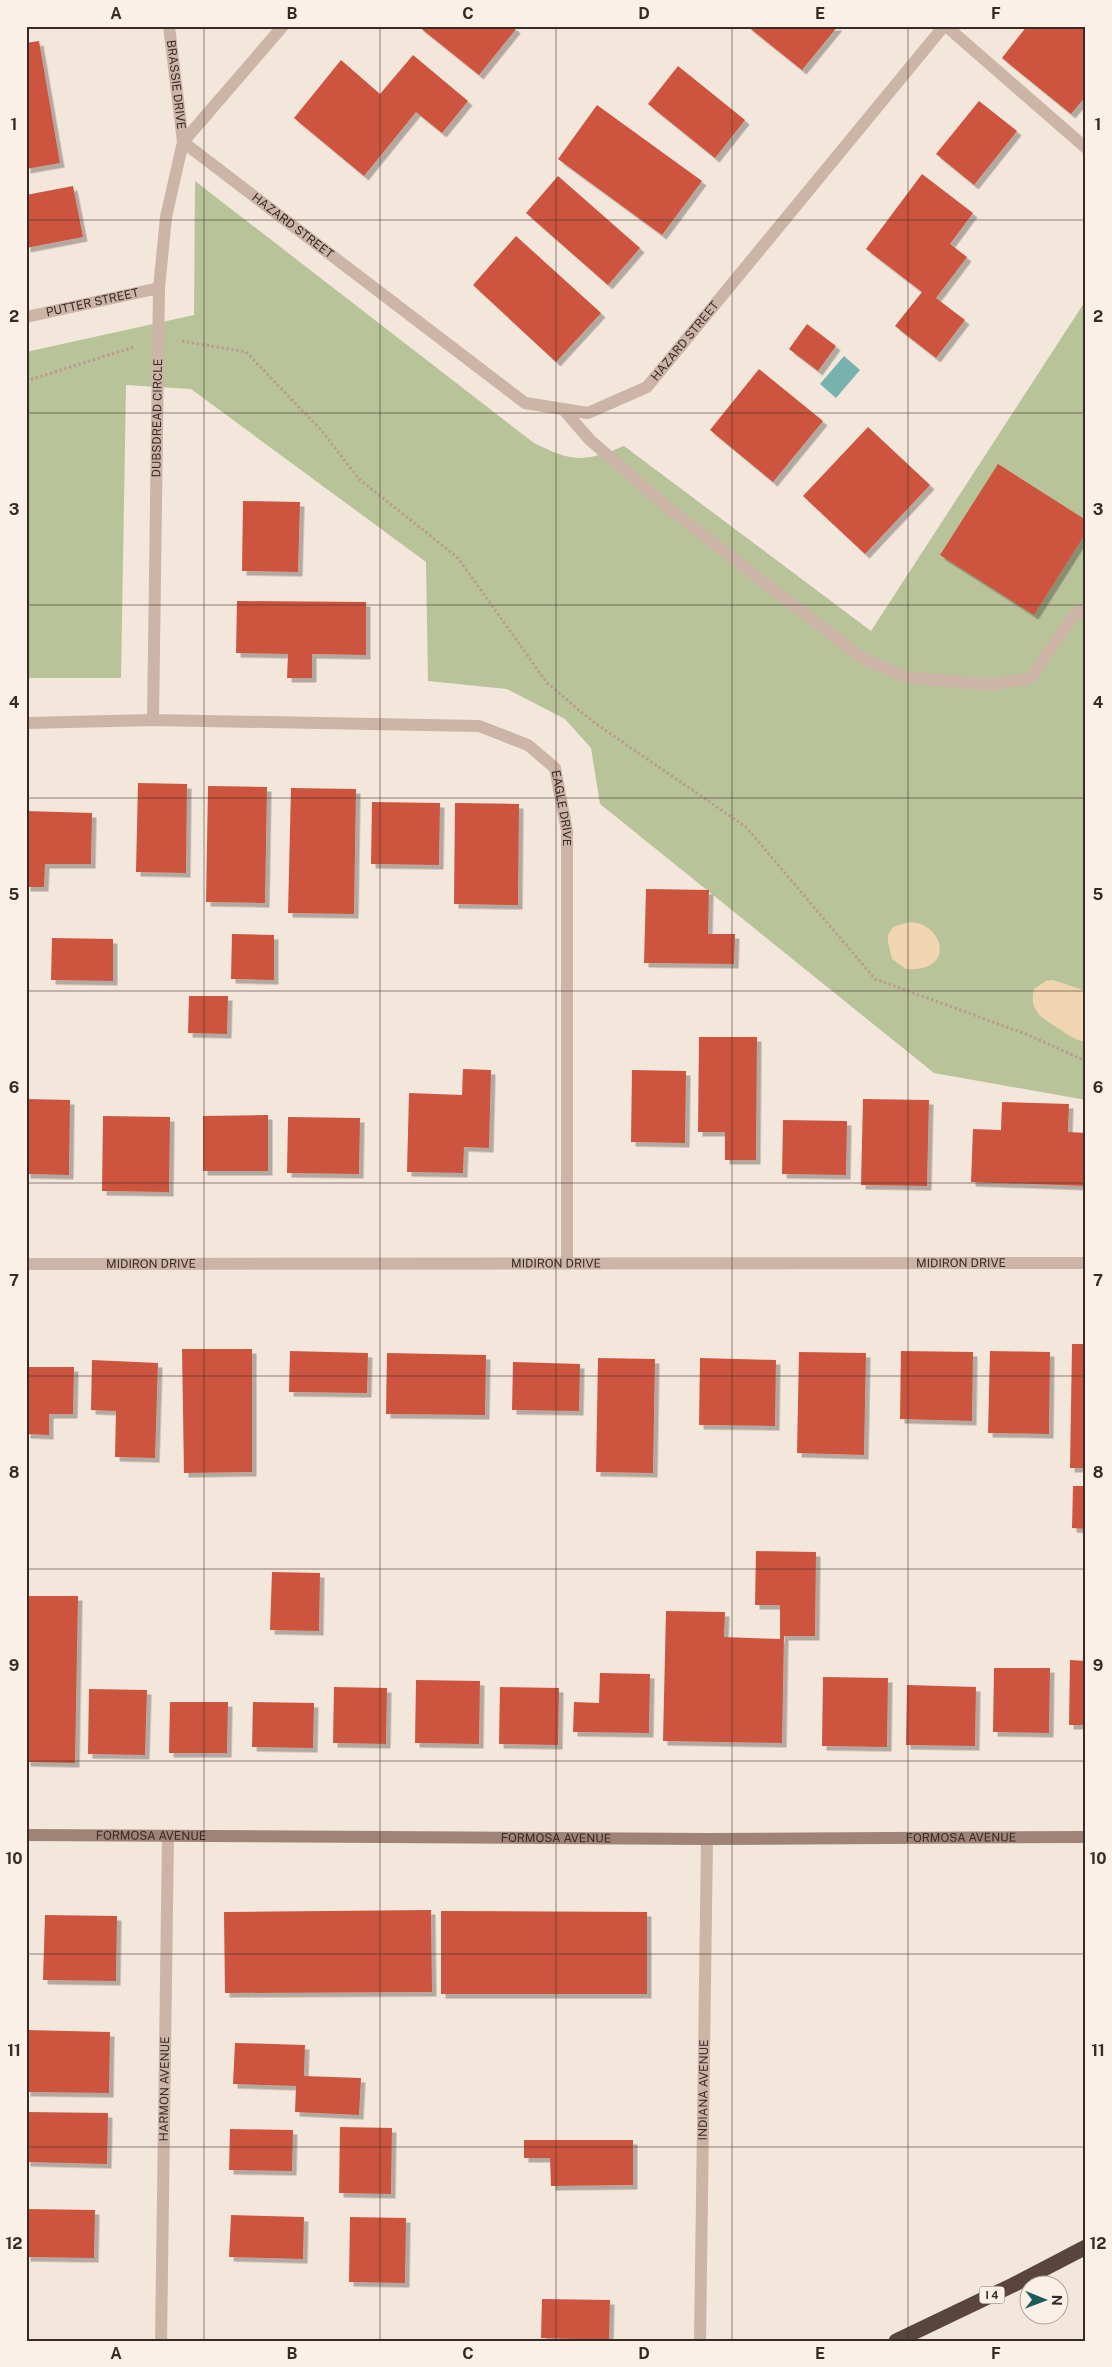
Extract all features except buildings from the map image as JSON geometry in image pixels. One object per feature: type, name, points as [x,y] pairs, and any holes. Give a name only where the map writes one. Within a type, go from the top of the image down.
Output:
[{"type":"highway","name":"I 4","points":[[896,2341],[1013,2285],[1086,2247]]},
{"type":"street","name":"BRASSIE DRIVE","points":[[169,26],[183,142]]},
{"type":"street","name":"DUBSDREAD CIRCLE","points":[[153,720],[158,288],[166,217],[183,142],[282,26]]},
{"type":"street","name":"HAZARD STREET","points":[[183,142],[525,403],[588,413],[647,387],[945,26]]},
{"type":"street","points":[[945,26],[1086,148]]},
{"type":"street","name":"PUTTER STREET","points":[[26,317],[158,288]]},
{"type":"street","points":[[563,409],[590,440],[667,507],[862,658],[905,677],[991,685],[1031,678],[1073,616],[1086,608]]},
{"type":"street","points":[[26,723],[153,720]]},
{"type":"street","name":"EAGLE DRIVE","points":[[153,720],[479,726],[528,745],[555,768],[567,831],[567,1263]]},
{"type":"street","name":"MIDIRON DRIVE","points":[[26,1264],[1086,1263]]},
{"type":"street","name":"FORMOSA AVENUE","points":[[26,1835],[707,1839],[1086,1837]]},
{"type":"street","name":"HARMON AVENUE","points":[[161,2341],[168,1836]]},
{"type":"street","name":"INDIANA AVENUE","points":[[700,2341],[707,1839]]},
{"type":"path","points":[[26,381],[158,341],[187,341],[246,352],[321,430],[360,479],[458,558],[547,683],[592,721],[746,826],[875,979],[1026,1034],[1086,1061]]},
{"type":"green space","points":[[195,181],[534,443],[559,454],[578,458],[588,458],[624,446],[871,631],[1086,300],[1086,1100],[934,1073],[600,804],[591,748],[565,719],[507,689],[428,681],[426,562],[191,389],[126,385],[121,678],[26,678],[26,352],[194,315]]},
{"type":"sand","points":[[909,922],[921,924],[930,930],[937,938],[940,947],[939,956],[933,963],[922,968],[906,969],[892,959],[888,935],[893,927]]},
{"type":"sand","points":[[1053,980],[1086,991],[1086,1042],[1067,1034],[1043,1018],[1035,1009],[1033,1004],[1034,989],[1046,981]]},
{"type":"water","points":[[844,356],[860,370],[836,398],[820,384]]}]
